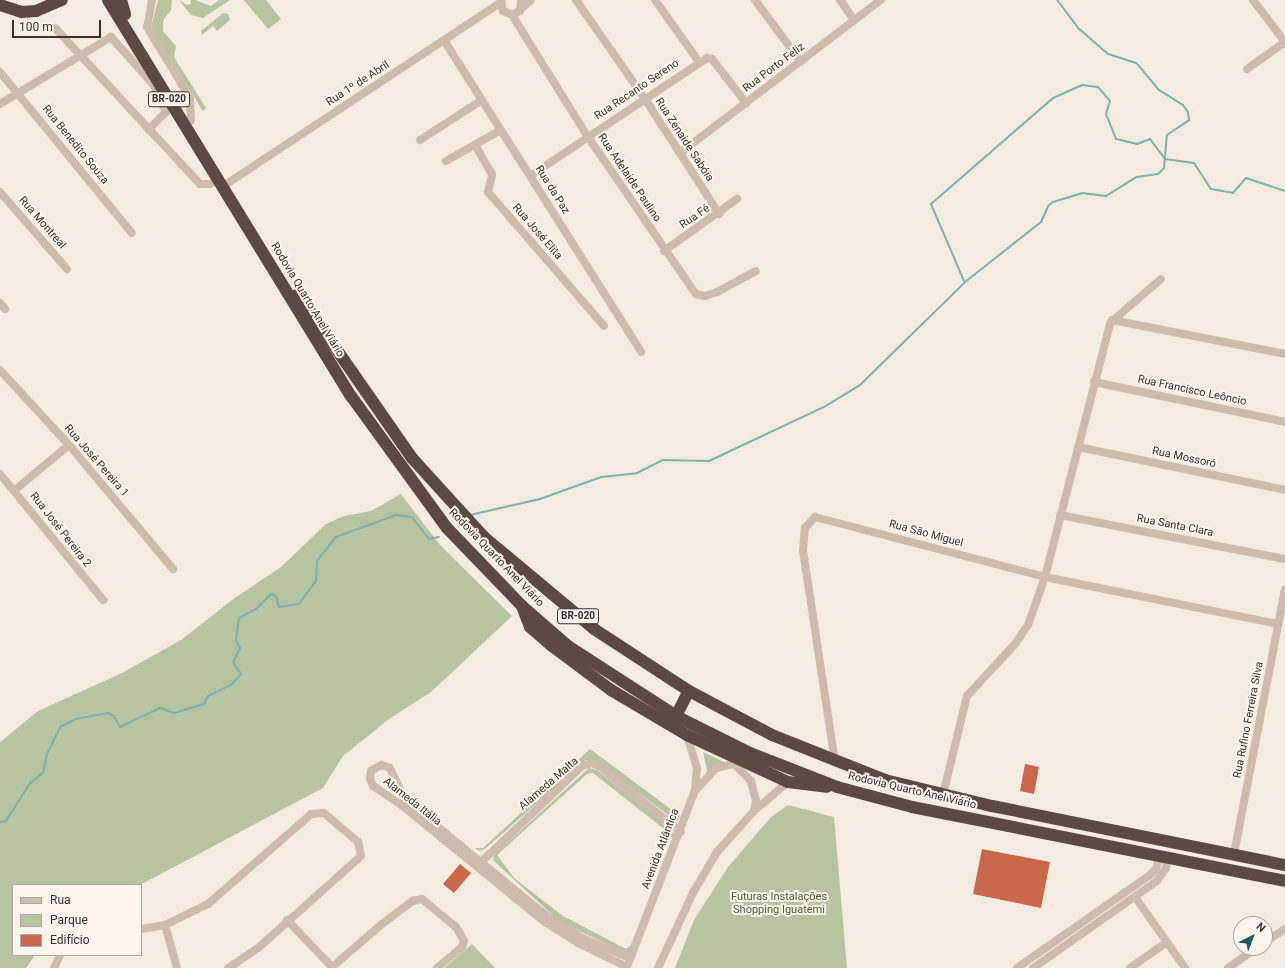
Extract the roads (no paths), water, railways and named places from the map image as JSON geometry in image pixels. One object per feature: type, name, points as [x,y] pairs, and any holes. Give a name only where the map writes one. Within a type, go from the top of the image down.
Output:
[{"type":"highway","points":[[6,0],[22,4],[44,0]]},
{"type":"highway","points":[[0,5],[21,12],[36,10],[62,0]]},
{"type":"highway","points":[[98,0],[123,17]]},
{"type":"highway","name":"Rodovia Quarto Anel Viário","points":[[108,0],[123,17],[191,121],[223,181],[350,396],[447,528],[522,606],[568,646],[676,716],[750,753],[837,787],[912,807],[1285,881]]},
{"type":"highway","name":"Rodovia Quarto Anel Viário","points":[[116,0],[123,17],[171,111],[223,181],[327,340],[429,478],[489,542],[526,575],[617,646],[689,691],[772,735],[835,762],[943,795],[1285,865]]},
{"type":"highway","points":[[121,0],[123,17]]},
{"type":"highway","points":[[522,606],[530,627],[552,646],[611,690],[687,735],[788,782],[837,787]]},
{"type":"highway","points":[[676,716],[689,691]]},
{"type":"highway","points":[[1056,835],[1058,819]]},
{"type":"highway","points":[[1161,840],[1163,857]]},
{"type":"street","points":[[152,0],[147,27],[190,98],[191,121]]},
{"type":"street","points":[[512,15],[522,4],[531,0]]},
{"type":"street","name":"Rua Zenaide Sabóia","points":[[576,0],[645,99],[719,214]]},
{"type":"street","points":[[655,0],[700,62],[712,59],[746,103]]},
{"type":"street","points":[[755,0],[801,62]]},
{"type":"street","points":[[840,0],[854,20]]},
{"type":"street","name":"Rua Porto Feliz","points":[[680,152],[881,0]]},
{"type":"street","points":[[1247,69],[1285,42],[1253,0]]},
{"type":"street","name":"Rua Adelaide Paulino","points":[[501,1],[503,11],[512,15],[588,137],[664,251],[701,296],[716,292],[756,271]]},
{"type":"street","name":"Rua 1º de Abril","points":[[223,181],[444,40],[501,1]]},
{"type":"street","points":[[55,28],[148,130],[200,184],[210,184],[223,181]]},
{"type":"street","points":[[0,104],[80,56],[106,38],[115,39],[153,84],[171,111],[148,130]]},
{"type":"street","name":"Rua da Paz","points":[[444,40],[641,352]]},
{"type":"street","name":"Rua Recanto Sereno","points":[[530,176],[700,62]]},
{"type":"street","name":"Rua Benedito Souza","points":[[0,72],[132,233]]},
{"type":"street","points":[[420,140],[482,100]]},
{"type":"street","points":[[446,161],[501,130]]},
{"type":"street","name":"Rua José Elita","points":[[475,145],[492,175],[488,192],[604,326]]},
{"type":"street","name":"Rua Montreal","points":[[0,192],[66,269]]},
{"type":"street","name":"Rua Fé","points":[[664,251],[719,214],[737,199]]},
{"type":"street","points":[[943,795],[967,696],[1022,636],[1045,577],[1094,382],[1112,320],[1161,279]]},
{"type":"street","points":[[1112,320],[1285,354]]},
{"type":"street","name":"Rua José Pereira 1","points":[[0,370],[69,445],[173,569]]},
{"type":"street","name":"Rua Francisco Leôncio","points":[[1094,382],[1285,422]]},
{"type":"street","points":[[15,490],[69,445]]},
{"type":"street","name":"Rua Mossoró","points":[[1078,448],[1285,490]]},
{"type":"street","name":"Rua José Pereira 2","points":[[0,474],[15,490],[53,542],[103,600]]},
{"type":"street","name":"Rua Santa Clara","points":[[1060,514],[1285,559]]},
{"type":"street","name":"Rua São Miguel","points":[[835,762],[803,550],[809,521],[821,517],[1045,577],[1278,624]]},
{"type":"street","name":"Rua Rufino Ferreira Silva","points":[[1234,854],[1285,590]]},
{"type":"street","name":"Avenida Atlântica","points":[[626,968],[681,832],[695,790],[697,768],[687,735]]},
{"type":"street","name":"Alameda Malta","points":[[476,868],[582,766],[590,764],[599,766],[681,832]]},
{"type":"street","points":[[695,790],[716,768],[734,764],[751,781],[756,801],[754,811]]},
{"type":"street","name":"Alameda Itália","points":[[626,968],[562,934],[476,868],[371,783],[370,775],[375,768],[381,765],[390,768],[397,787],[405,800],[476,868],[568,930],[630,958]]},
{"type":"street","points":[[658,968],[693,893],[717,852],[754,811],[788,782]]},
{"type":"street","points":[[387,795],[397,787]]},
{"type":"street","points":[[142,929],[165,925],[208,904],[279,840],[311,814],[320,812],[358,842],[361,856],[287,920],[258,948],[228,968]]},
{"type":"street","points":[[1033,968],[1162,876],[1163,857]]},
{"type":"street","points":[[1017,968],[1154,872],[1163,857]]},
{"type":"street","points":[[1134,897],[1185,968]]},
{"type":"street","points":[[287,920],[332,968],[382,924],[414,901],[422,899],[456,927],[464,941],[462,947],[437,968]]},
{"type":"street","points":[[165,925],[177,968]]},
{"type":"street","points":[[1273,937],[1285,929]]},
{"type":"street","points":[[1130,968],[1167,942]]},
{"type":"street","points":[[1037,954],[1042,961]]},
{"type":"street","points":[[54,968],[60,956]]},
{"type":"street","points":[[1228,968],[1245,956]]},
{"type":"waterway","points":[[470,515],[540,499],[601,477],[637,473],[663,460],[709,461],[824,407],[860,385],[965,282],[1041,222],[1048,206],[1053,202],[1082,193],[1106,196],[1137,177],[1158,174],[1164,168],[1167,135],[1189,120],[1188,112],[1183,105],[1159,90],[1136,63],[1108,54],[1079,29],[1057,0]]},
{"type":"waterway","points":[[964,281],[931,204],[1053,98],[1082,85],[1098,87],[1110,101],[1106,114],[1116,139],[1137,144],[1150,139],[1165,159],[1194,163],[1211,189],[1233,193],[1246,178],[1285,191]]},
{"type":"waterway","points":[[0,822],[6,821],[30,783],[43,773],[47,754],[60,727],[76,719],[108,713],[114,716],[120,727],[160,708],[174,713],[204,704],[208,696],[231,685],[241,674],[233,662],[240,648],[236,640],[239,618],[256,609],[271,594],[276,596],[279,607],[299,604],[316,581],[317,561],[336,537],[396,515],[412,517],[429,539],[439,537]]},
{"type":"park label","name":"Futuras Instalações Shopping Iguatemi","points":[[779,904]]}]
